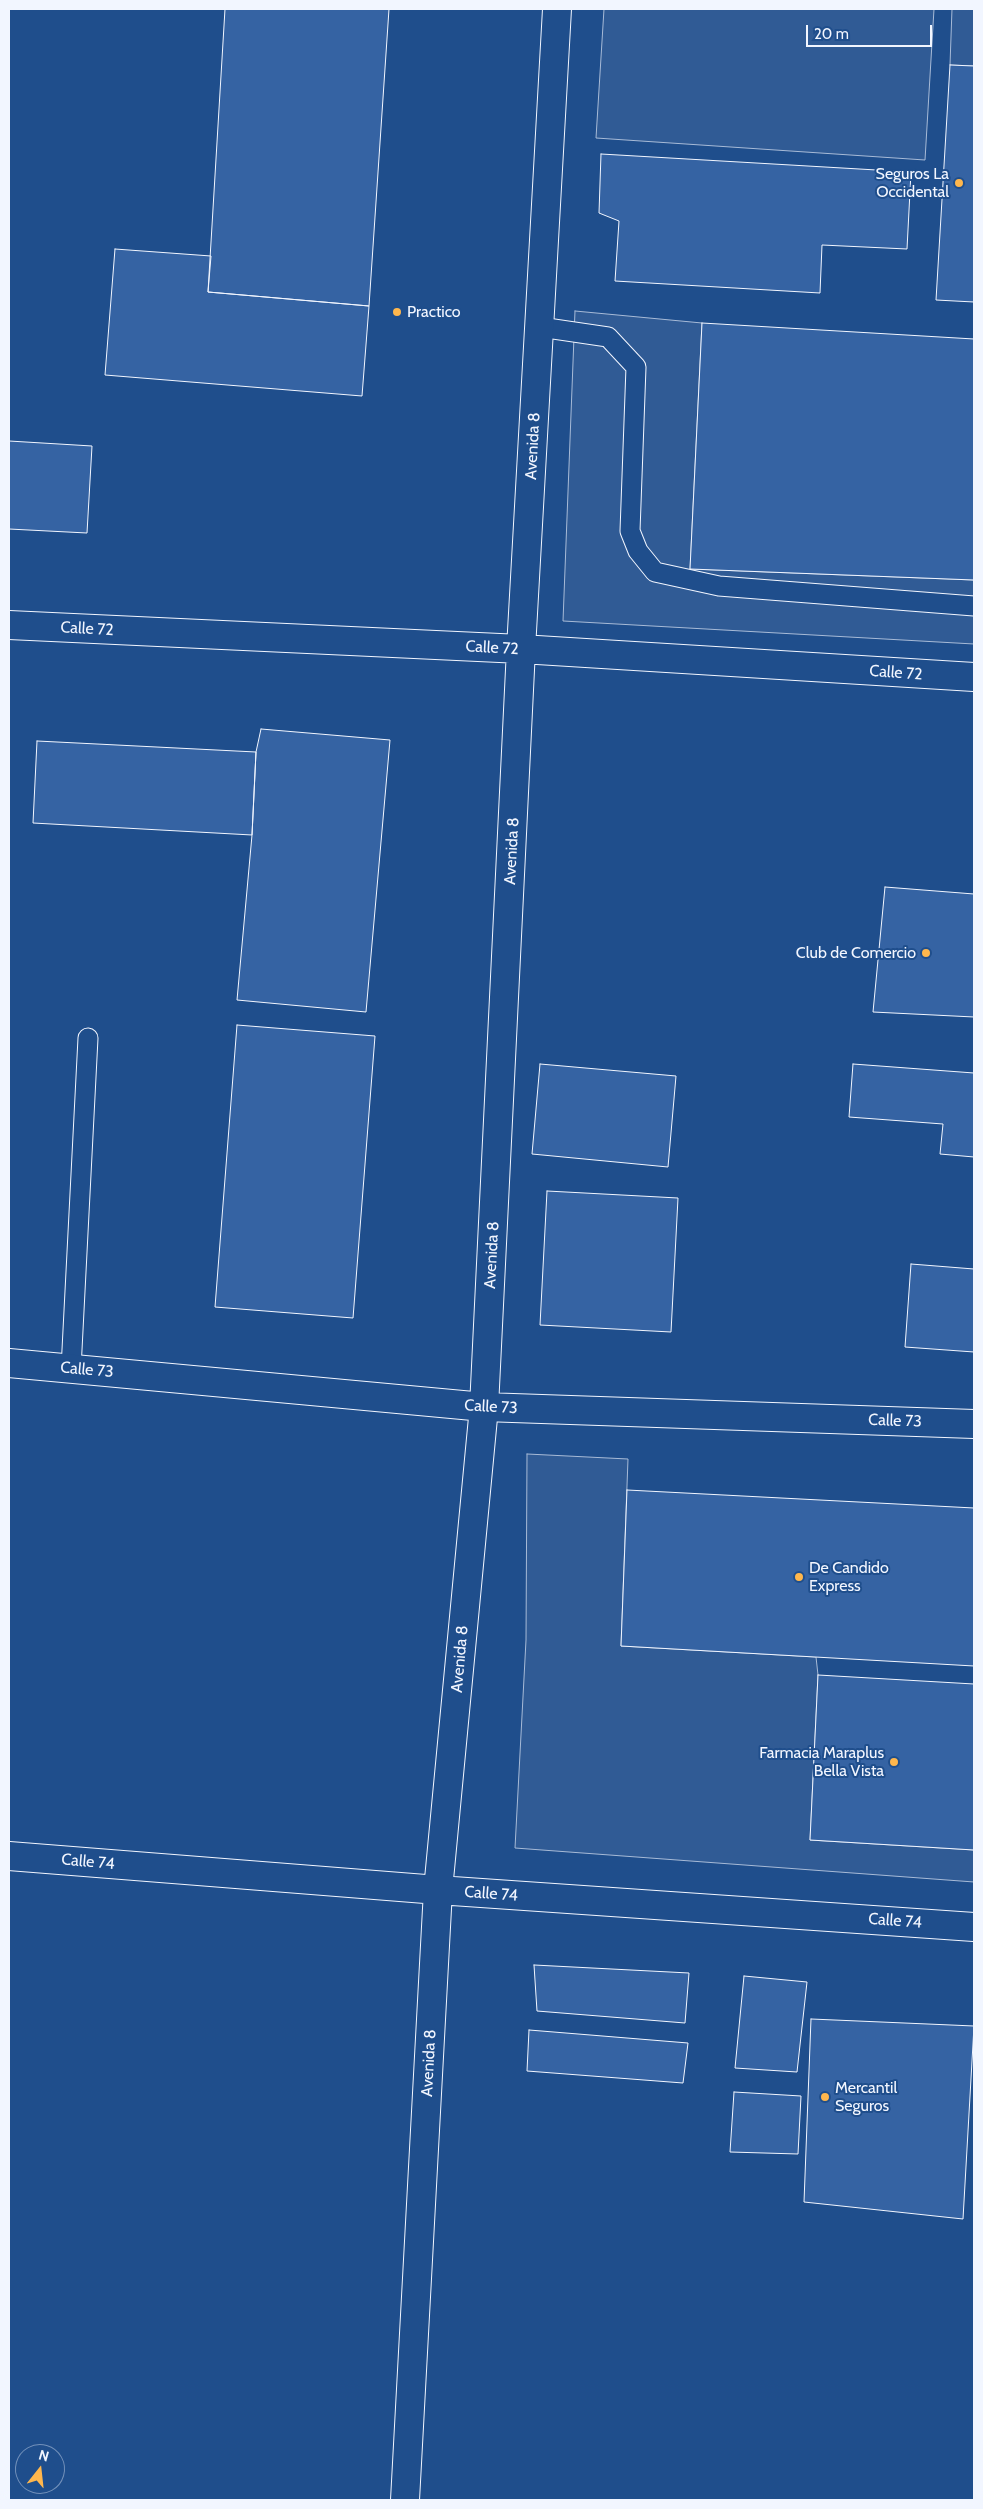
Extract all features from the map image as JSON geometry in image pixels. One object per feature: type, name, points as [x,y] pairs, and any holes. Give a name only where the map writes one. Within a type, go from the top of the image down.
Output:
[{"type":"street","name":"Avenida 8","points":[[405,2500],[438,1890],[484,1407],[522,649],[557,9]]},
{"type":"street","name":"Calle 72","points":[[9,625],[522,649],[974,678]]},
{"type":"street","name":"Calle 73","points":[[9,1363],[484,1407],[974,1424]]},
{"type":"street","name":"Calle 74","points":[[9,1856],[438,1890],[974,1927]]},
{"type":"lane","points":[[540,328],[608,337],[636,367],[630,531],[638,552],[655,572],[719,586],[974,606]]},
{"type":"lane","points":[[71,1369],[88,1038]]},
{"type":"shaded area","points":[[604,9],[934,9],[925,160],[596,138]]},
{"type":"shaded area","points":[[952,9],[974,9],[974,66],[950,65]]},
{"type":"shaded area","points":[[575,311],[702,323],[690,569],[974,580],[974,644],[563,621]]},
{"type":"shaded area","points":[[527,1454],[628,1459],[621,1646],[816,1657],[818,1675],[810,1840],[974,1850],[974,1882],[515,1848],[526,1640]]},
{"type":"building","points":[[225,9],[389,9],[369,306],[208,292]]},
{"type":"building","name":"Seguros La Occidental","points":[[950,65],[974,66],[974,302],[936,300]]},
{"type":"building","points":[[601,154],[911,172],[907,249],[822,245],[820,293],[615,281],[619,221],[599,213]]},
{"type":"building","points":[[115,249],[211,256],[208,292],[369,306],[362,396],[105,375]]},
{"type":"building","points":[[702,323],[974,339],[974,580],[690,569]]},
{"type":"building","points":[[9,441],[92,446],[87,533],[9,529]]},
{"type":"building","points":[[261,729],[390,740],[366,1012],[237,1000],[252,835],[256,752]]},
{"type":"building","points":[[37,741],[256,752],[252,835],[33,823]]},
{"type":"building","name":"Club de Comercio","points":[[885,887],[974,894],[974,1017],[873,1012]]},
{"type":"building","points":[[237,1025],[375,1036],[353,1318],[215,1307]]},
{"type":"building","points":[[540,1064],[676,1076],[668,1167],[532,1154]]},
{"type":"building","points":[[853,1064],[974,1073],[974,1157],[940,1154],[943,1124],[849,1117]]},
{"type":"building","points":[[547,1191],[678,1198],[671,1332],[540,1325]]},
{"type":"building","points":[[911,1264],[974,1269],[974,1352],[905,1347]]},
{"type":"building","name":"De Candido Express","points":[[627,1490],[974,1508],[974,1666],[621,1646]]},
{"type":"building","name":"Farmacia Maraplus Bella Vista","points":[[818,1675],[974,1684],[974,1850],[810,1840]]},
{"type":"building","points":[[534,1965],[689,1973],[685,2023],[537,2011]]},
{"type":"building","points":[[744,1976],[807,1982],[797,2072],[735,2068]]},
{"type":"building","points":[[811,2019],[974,2026],[963,2219],[804,2202]]},
{"type":"building","points":[[529,2030],[688,2043],[683,2083],[527,2071]]},
{"type":"building","points":[[734,2092],[801,2096],[798,2154],[730,2152]]},
{"type":"place","name":"Seguros La Occidental","points":[[959,183]]},
{"type":"place","name":"Practico","points":[[397,312]]},
{"type":"place","name":"Club de Comercio","points":[[926,953]]},
{"type":"place","name":"De Candido Express","points":[[799,1577]]},
{"type":"place","name":"Farmacia Maraplus Bella Vista","points":[[894,1762]]},
{"type":"place","name":"Mercantil Seguros","points":[[825,2097]]}]
